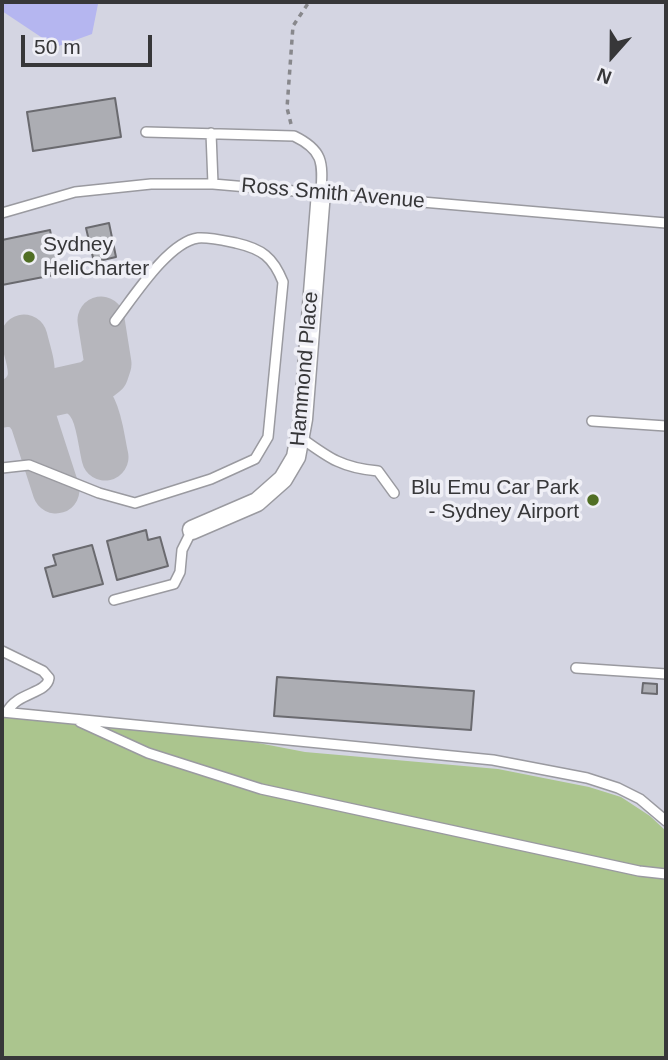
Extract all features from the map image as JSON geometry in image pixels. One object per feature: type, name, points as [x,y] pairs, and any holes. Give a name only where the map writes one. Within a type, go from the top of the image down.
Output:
[{"type":"street","name":"Hammond Place","points":[[192,530],[257,502],[284,479],[296,457],[300,437],[321,192]]},
{"type":"lane","points":[[146,132],[294,136],[311,144],[320,158],[323,167],[321,192]]},
{"type":"lane","points":[[211,133],[213,184]]},
{"type":"lane","name":"Ross Smith Avenue","points":[[2,212],[75,192],[150,184],[213,184],[666,223]]},
{"type":"lane","points":[[2,468],[29,465],[99,493],[135,503],[211,479],[255,459],[268,437],[283,282],[277,266],[257,248],[197,238],[176,249],[156,266],[116,321]]},
{"type":"lane","points":[[592,421],[666,426]]},
{"type":"lane","points":[[300,437],[338,463],[358,470],[378,471],[394,493]]},
{"type":"lane","points":[[114,600],[174,584],[180,572],[182,550],[192,530]]},
{"type":"lane","points":[[2,651],[43,671],[49,678],[43,688],[19,698],[4,712]]},
{"type":"lane","points":[[576,668],[666,674]]},
{"type":"lane","points":[[4,712],[493,760],[610,785],[640,799],[666,821]]},
{"type":"lane","points":[[73,719],[148,753],[261,789],[666,874]]},
{"type":"path","points":[[294,136],[287,108],[293,26],[308,3]]},
{"type":"shaded area","points":[[2,2],[666,2],[666,1058],[2,1058]]},
{"type":"green space","points":[[2,717],[222,736],[305,752],[498,769],[589,787],[621,797],[650,816],[666,831],[666,1058],[2,1058]]},
{"type":"water","points":[[2,2],[101,2],[98,4],[92,34],[56,47],[2,11]]},
{"type":"building","points":[[115,98],[121,137],[33,151],[27,112]]},
{"type":"building","points":[[109,223],[116,257],[94,262],[86,228]]},
{"type":"building","name":"Sydney HeliCharter","points":[[50,230],[59,274],[2,285],[2,240]]},
{"type":"building","points":[[146,530],[148,540],[160,537],[168,566],[117,580],[107,541]]},
{"type":"building","points":[[92,545],[103,584],[53,597],[45,568],[56,565],[53,555]]},
{"type":"building","points":[[277,677],[474,691],[471,730],[274,716]]},
{"type":"building","points":[[643,683],[657,684],[657,694],[642,693]]},
{"type":"taxiway","points":[[2,404],[91,384],[105,373],[108,364],[101,320]]},
{"type":"taxiway","points":[[14,401],[28,388],[31,380],[31,364],[24,338]]},
{"type":"taxiway","points":[[68,389],[86,398],[92,406],[105,457]]},
{"type":"taxiway","points":[[8,402],[24,407],[33,419],[56,490]]},
{"type":"place","name":"Sydney HeliCharter","points":[[29,257]]},
{"type":"place","name":"Blu Emu Car Park - Sydney Airport","points":[[593,500]]}]
